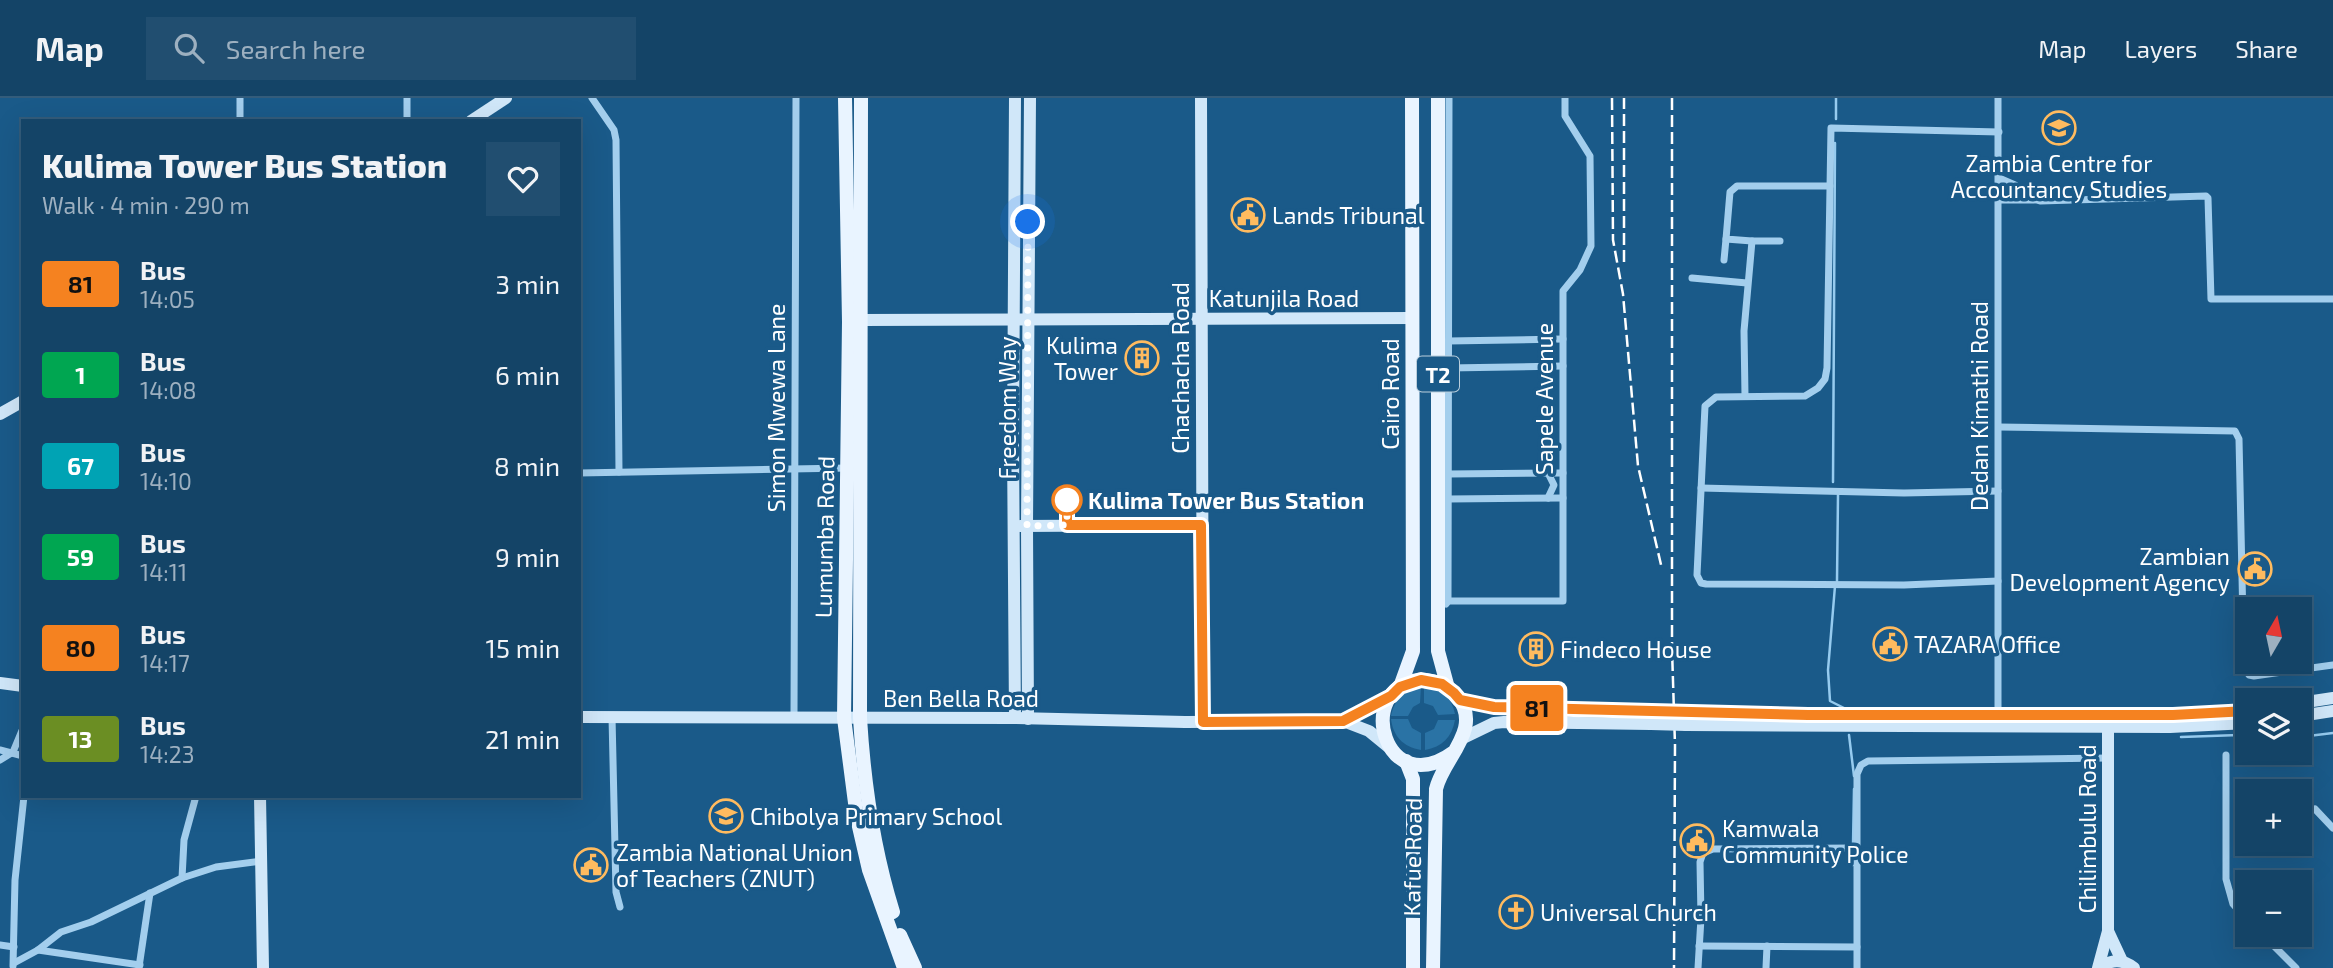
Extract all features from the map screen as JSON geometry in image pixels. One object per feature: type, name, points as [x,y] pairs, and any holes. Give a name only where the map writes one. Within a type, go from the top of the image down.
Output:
[{"type":"main road","points":[[474,119],[506,98]]},
{"type":"main road","name":"Lumumba Road","points":[[845,98],[849,322],[844,718],[860,831],[873,882],[904,968]]},
{"type":"main road","name":"Lumumba Road","points":[[861,98],[860,718],[864,775],[879,864],[900,933],[915,968]]},
{"type":"main road","name":"Freedom Way","points":[[1015,98],[1013,443],[1020,526],[1021,719]]},
{"type":"main road","name":"Freedom Way","points":[[1020,526],[1028,443],[1030,98]]},
{"type":"main road","name":"Chachacha Road","points":[[1201,98],[1203,722]]},
{"type":"main road","name":"Cairo Road","points":[[1396,692],[1413,651],[1412,98]]},
{"type":"main road","name":"Cairo Road","points":[[1442,99],[1438,199],[1443,229],[1443,540],[1438,651],[1448,688]]},
{"type":"main road","points":[[1412,176],[1426,183],[1438,176]]},
{"type":"main road","points":[[1412,199],[1426,192],[1438,199]]},
{"type":"main road","name":"Katunjila Road","points":[[861,320],[1413,318]]},
{"type":"main road","points":[[0,414],[21,402]]},
{"type":"main road","points":[[1013,443],[1028,443]]},
{"type":"main road","points":[[1413,483],[1426,489],[1443,478]]},
{"type":"main road","points":[[1413,506],[1426,499],[1443,503]]},
{"type":"main road","points":[[1020,526],[1201,525]]},
{"type":"main road","points":[[1421,680],[1435,681],[1448,688],[1460,700],[1466,722],[1463,738],[1454,752],[1432,765],[1418,765],[1406,761],[1391,749],[1385,740],[1382,723],[1384,712],[1396,692],[1421,680]]},
{"type":"main road","points":[[0,683],[21,686]]},
{"type":"main road","name":"Ben Bella Road","points":[[1343,721],[1396,692]]},
{"type":"main road","points":[[2312,701],[2333,698]]},
{"type":"main road","points":[[1460,700],[1494,707],[1652,718],[2108,727],[2235,724]]},
{"type":"main road","points":[[2312,714],[2333,711]]},
{"type":"main road","points":[[1686,719],[1998,714],[2197,715],[2235,712]]},
{"type":"main road","name":"Ben Bella Road","points":[[581,717],[1343,721],[1369,731],[1391,749]]},
{"type":"main road","points":[[1463,738],[1494,723],[1652,718]]},
{"type":"main road","name":"Chilimbulu Road","points":[[2099,968],[2108,931],[2108,727]]},
{"type":"main road","name":"Kafue Road","points":[[1433,968],[1436,789],[1438,779],[1454,752]]},
{"type":"main road","name":"Kafue Road","points":[[1406,761],[1413,779],[1414,799],[1413,968]]},
{"type":"main road","points":[[260,798],[264,968]]},
{"type":"main road","name":"Chilimbulu Road","points":[[2099,968],[2113,961],[2122,961],[2108,931]]},
{"type":"main road","points":[[2122,961],[2134,968]]},
{"type":"street","points":[[240,98],[240,119]]},
{"type":"street","points":[[407,98],[407,119]]},
{"type":"street","points":[[592,98],[617,140],[619,472]]},
{"type":"street","name":"Simon Mwewa Lane","points":[[794,719],[796,98]]},
{"type":"street","name":"Sapele Avenue","points":[[1448,601],[1563,601],[1563,291],[1580,271],[1591,246],[1590,156],[1565,116],[1565,98]]},
{"type":"street","name":"Dedan Kimathi Road","points":[[1998,98],[1998,714]]},
{"type":"street","points":[[1442,99],[1443,229],[1448,341],[1448,368],[1443,401]]},
{"type":"street","points":[[1998,581],[1904,585],[1706,584],[1701,583],[1697,575],[1705,407],[1716,397],[1805,397],[1825,379],[1831,128],[1999,132]]},
{"type":"street","points":[[1999,178],[2015,185],[2034,200]]},
{"type":"street","points":[[1724,260],[1730,192],[1737,186],[1830,186]]},
{"type":"street","points":[[1999,200],[2206,196],[2211,299],[2333,299]]},
{"type":"street","points":[[1726,239],[1780,241]]},
{"type":"street","points":[[1745,396],[1747,283],[1752,241]]},
{"type":"street","points":[[1692,278],[1747,283]]},
{"type":"street","points":[[1545,340],[1552,353],[1545,367]]},
{"type":"street","points":[[1448,341],[1563,340]]},
{"type":"street","points":[[1448,368],[1563,366]]},
{"type":"street","points":[[1999,427],[2231,430],[2237,433],[2240,466],[2242,664],[2246,672],[2254,676],[2333,666]]},
{"type":"street","points":[[581,472],[848,468]]},
{"type":"street","points":[[1548,473],[1554,485],[1548,498]]},
{"type":"street","points":[[1443,478],[1563,473]]},
{"type":"street","points":[[1701,488],[1904,493],[1998,491]]},
{"type":"street","points":[[1443,503],[1563,498]]},
{"type":"street","points":[[1438,619],[1448,601],[1443,540]]},
{"type":"street","points":[[612,717],[617,892],[620,908]]},
{"type":"street","points":[[0,760],[13,752],[21,734]]},
{"type":"street","points":[[0,750],[21,755]]},
{"type":"street","points":[[2226,755],[2226,879],[2235,906]]},
{"type":"street","points":[[1857,968],[1857,774],[1861,765],[1868,761],[2108,758]]},
{"type":"street","points":[[14,966],[15,880],[24,798]]},
{"type":"street","points":[[182,878],[184,840],[195,798]]},
{"type":"street","points":[[2315,809],[2333,828]]},
{"type":"street","points":[[1698,968],[1700,862],[1703,853],[1713,849],[1857,848]]},
{"type":"street","points":[[14,966],[61,932],[91,922],[182,878],[216,867],[261,861]]},
{"type":"street","points":[[38,950],[139,967],[150,893]]},
{"type":"street","points":[[0,945],[13,947]]},
{"type":"street","points":[[1699,946],[1857,947]]},
{"type":"street","points":[[1766,968],[1767,946]]},
{"type":"street","points":[[2275,947],[2296,968]]},
{"type":"street","points":[[88,968],[89,958]]},
{"type":"shaded area","points":[[1424,685],[1445,695],[1455,714],[1438,715],[1433,706],[1424,703]]},
{"type":"shaded area","points":[[1421,686],[1420,703],[1413,707],[1408,716],[1391,716],[1401,696]]},
{"type":"shaded area","points":[[1391,719],[1408,719],[1412,728],[1421,733],[1421,750],[1400,740]]},
{"type":"shaded area","points":[[1438,720],[1455,720],[1445,740],[1425,750],[1425,733],[1434,729]]},
{"type":"waterway","points":[[1836,98],[1836,119]]},
{"type":"waterway","points":[[1833,482],[1835,143]]},
{"type":"waterway","points":[[1837,581],[1838,495]]},
{"type":"waterway","points":[[1835,586],[1828,670],[1830,701],[1846,709]]},
{"type":"waterway","points":[[2312,736],[2333,733]]},
{"type":"waterway","points":[[1849,735],[1854,776]]},
{"type":"waterway","points":[[2181,737],[2235,735]]},
{"type":"waterway","points":[[1853,845],[1854,789]]},
{"type":"waterway","points":[[1853,851],[1853,865]]},
{"type":"railway","points":[[1612,98],[1613,240],[1623,294],[1638,466],[1662,569]]},
{"type":"railway","points":[[1624,98],[1624,262]]},
{"type":"railway","points":[[1672,98],[1674,968]]},
{"type":"bus line","name":"81","points":[[1067,500],[1067,525],[1201,525],[1203,722],[1343,721],[1391,696],[1400,687],[1421,680],[1442,684],[1460,700],[1494,707],[1808,715],[2208,715],[2235,712]]},
{"type":"place","name":"Zambia Centre for Accountancy Studies","points":[[2059,128]]},
{"type":"place","name":"Lands Tribunal","points":[[1248,215]]},
{"type":"place","name":"Kulima Tower","points":[[1142,358]]},
{"type":"place","name":"Kulima Tower Bus Station","points":[[1067,500]]},
{"type":"place","name":"Zambian Development Agency","points":[[2255,569]]},
{"type":"place","name":"TAZARA Office","points":[[1890,644]]},
{"type":"place","name":"Findeco House","points":[[1536,649]]},
{"type":"place","name":"Chibolya Primary School","points":[[726,816]]},
{"type":"place","name":"Kamwala Community Police","points":[[1697,841]]},
{"type":"place","name":"Zambia National Union of Teachers (ZNUT)","points":[[591,865]]},
{"type":"place","name":"Universal Church","points":[[1516,912]]},
{"type":"route","points":[[1028,222],[1027,526],[1067,525],[1067,500]]}]
